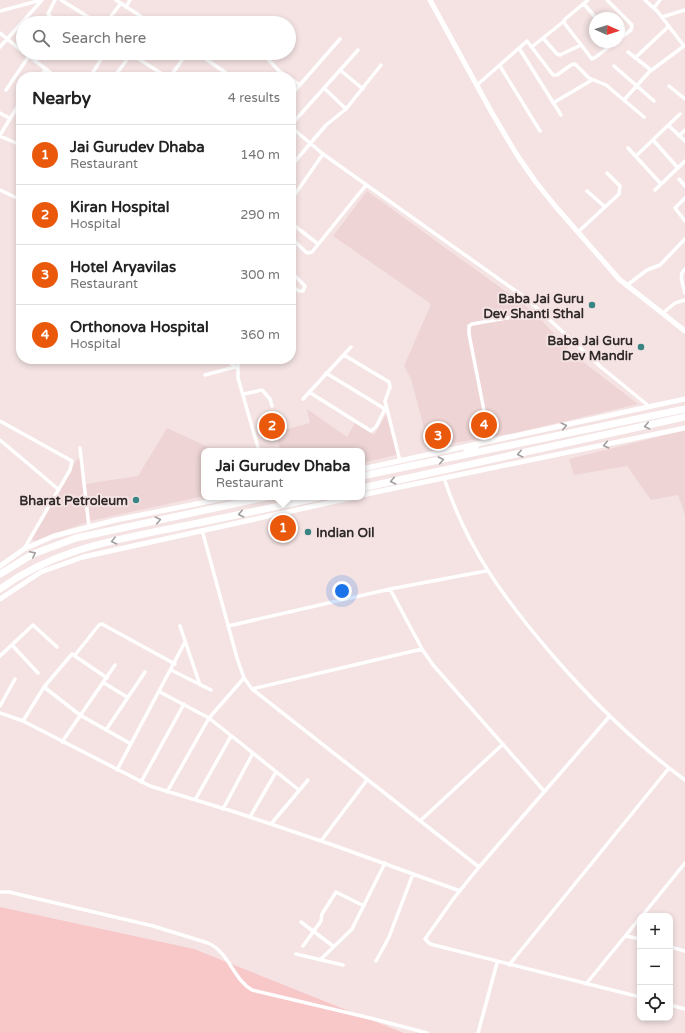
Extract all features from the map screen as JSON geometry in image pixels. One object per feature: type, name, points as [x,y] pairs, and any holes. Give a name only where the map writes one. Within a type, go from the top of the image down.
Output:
[{"type":"highway","points":[[365,475],[685,409]]},
{"type":"highway","points":[[365,487],[685,417]]},
{"type":"highway","points":[[464,455],[476,445]]},
{"type":"highway","points":[[0,574],[33,554],[76,538],[252,500]]},
{"type":"highway","points":[[0,589],[28,571],[64,554],[118,540],[306,500]]},
{"type":"street","points":[[0,11],[42,0]]},
{"type":"street","points":[[27,16],[42,0]]},
{"type":"street","points":[[50,16],[48,14],[55,0]]},
{"type":"street","points":[[60,0],[86,16]]},
{"type":"street","points":[[116,0],[140,16]]},
{"type":"street","points":[[126,6],[130,0]]},
{"type":"street","points":[[430,0],[477,86],[525,168],[556,207],[626,286],[685,331]]},
{"type":"street","points":[[533,46],[564,22],[588,0]]},
{"type":"street","points":[[607,0],[619,12]]},
{"type":"street","points":[[624,100],[651,70],[684,47],[662,17],[645,0]]},
{"type":"street","points":[[654,8],[660,0]]},
{"type":"street","points":[[111,16],[121,3]]},
{"type":"street","points":[[584,4],[591,12]]},
{"type":"street","points":[[662,17],[685,10]]},
{"type":"street","points":[[625,19],[632,26],[631,30],[625,34]]},
{"type":"street","points":[[564,22],[590,57],[594,59],[608,48]]},
{"type":"street","points":[[635,58],[669,26]]},
{"type":"street","points":[[0,47],[16,28]]},
{"type":"street","points":[[0,33],[16,46]]},
{"type":"street","points":[[543,38],[557,54],[581,45]]},
{"type":"street","points":[[296,89],[340,39]]},
{"type":"street","points":[[477,86],[528,41],[555,76],[571,65],[575,64],[592,80],[603,83],[644,117]]},
{"type":"street","points":[[519,48],[560,115]]},
{"type":"street","points":[[296,120],[358,50]]},
{"type":"street","points":[[628,52],[651,70]]},
{"type":"street","points":[[18,72],[26,60]]},
{"type":"street","points":[[34,60],[49,72]]},
{"type":"street","points":[[93,72],[101,60]]},
{"type":"street","points":[[118,72],[126,60]]},
{"type":"street","points":[[142,60],[160,72]]},
{"type":"street","points":[[173,72],[181,60]]},
{"type":"street","points":[[207,60],[225,72]]},
{"type":"street","points":[[269,60],[279,71]]},
{"type":"street","points":[[296,160],[326,125],[346,109],[381,65]]},
{"type":"street","points":[[500,66],[540,131]]},
{"type":"street","points":[[614,66],[654,101]]},
{"type":"street","points":[[340,70],[363,89]]},
{"type":"street","points":[[6,90],[16,75]]},
{"type":"street","points":[[553,103],[592,80]]},
{"type":"street","points":[[296,82],[300,85]]},
{"type":"street","points":[[669,86],[685,98]]},
{"type":"street","points":[[324,88],[346,109]]},
{"type":"street","points":[[16,108],[0,136],[16,143]]},
{"type":"street","points":[[0,113],[9,118]]},
{"type":"street","points":[[636,156],[680,114]]},
{"type":"street","points":[[668,125],[685,141]]},
{"type":"street","points":[[679,136],[685,130]]},
{"type":"street","points":[[296,133],[366,185],[527,299],[601,367],[650,407]]},
{"type":"street","points":[[653,140],[678,168]]},
{"type":"street","points":[[628,148],[661,184]]},
{"type":"street","points":[[296,193],[323,154]]},
{"type":"street","points":[[655,190],[685,161]]},
{"type":"street","points":[[578,232],[621,190],[617,183],[607,173]]},
{"type":"street","points":[[679,179],[685,186]]},
{"type":"street","points":[[296,243],[307,253],[312,252],[366,185]]},
{"type":"street","points":[[0,190],[16,198]]},
{"type":"street","points":[[587,192],[605,207]]},
{"type":"street","points":[[685,198],[675,208],[685,221]]},
{"type":"street","points":[[296,227],[318,244]]},
{"type":"street","points":[[626,286],[647,270],[660,265],[685,240]]},
{"type":"street","points":[[685,269],[681,278],[685,293]]},
{"type":"street","points":[[296,277],[303,283],[305,288],[303,291],[298,292],[296,290]]},
{"type":"street","points":[[663,313],[675,303],[685,300]]},
{"type":"street","points":[[490,442],[469,334],[470,326],[472,324],[541,312]]},
{"type":"street","points":[[302,399],[351,347]]},
{"type":"street","points":[[344,355],[389,382],[390,387],[385,398],[386,410],[400,461]]},
{"type":"street","points":[[232,364],[237,368]]},
{"type":"street","points":[[237,364],[238,378],[244,394],[258,448]]},
{"type":"street","points":[[205,375],[237,368]]},
{"type":"street","points":[[326,373],[386,410]]},
{"type":"street","points":[[244,394],[262,390],[270,399],[272,406]]},
{"type":"street","points":[[309,392],[371,431],[376,427],[386,410]]},
{"type":"street","points":[[365,468],[685,399]]},
{"type":"street","points":[[0,421],[72,460],[70,470],[24,549]]},
{"type":"street","points":[[365,495],[685,428]]},
{"type":"street","points":[[0,440],[58,490]]},
{"type":"street","points":[[80,448],[89,527]]},
{"type":"street","points":[[444,478],[465,530],[486,570],[521,618],[609,717],[658,760],[685,780]]},
{"type":"street","points":[[0,566],[24,549],[54,536],[89,527],[217,500]]},
{"type":"street","points":[[0,599],[28,578],[50,568],[113,550],[341,500]]},
{"type":"street","points":[[202,530],[244,678],[252,689],[479,867]]},
{"type":"street","points":[[228,626],[486,570]]},
{"type":"street","points":[[390,590],[422,649],[437,670],[544,791]]},
{"type":"street","points":[[23,721],[44,687],[69,656],[75,655],[99,625],[102,624],[175,664]]},
{"type":"street","points":[[0,656],[33,625],[57,647]]},
{"type":"street","points":[[180,626],[200,685]]},
{"type":"street","points":[[117,770],[175,664],[185,642]]},
{"type":"street","points":[[12,645],[38,673]]},
{"type":"street","points":[[252,689],[422,649]]},
{"type":"street","points":[[75,655],[107,678]]},
{"type":"street","points":[[62,742],[115,665]]},
{"type":"street","points":[[171,670],[210,690]]},
{"type":"street","points":[[106,730],[145,672]]},
{"type":"street","points":[[167,792],[209,718],[244,678]]},
{"type":"street","points":[[0,706],[15,679]]},
{"type":"street","points":[[104,683],[127,698]]},
{"type":"street","points":[[44,687],[80,715],[131,744]]},
{"type":"street","points":[[160,692],[209,718],[299,790]]},
{"type":"street","points":[[141,782],[184,704]]},
{"type":"street","points":[[0,713],[23,721],[141,782],[167,792],[250,817],[321,841],[460,891]]},
{"type":"street","points":[[609,717],[479,867],[425,940],[430,944],[497,963],[637,996]]},
{"type":"street","points":[[195,800],[231,736]]},
{"type":"street","points":[[420,821],[503,744]]},
{"type":"street","points":[[223,809],[253,753]]},
{"type":"street","points":[[509,965],[670,768]]},
{"type":"street","points":[[250,817],[276,772]]},
{"type":"street","points":[[271,824],[308,780]]},
{"type":"street","points":[[321,841],[367,780]]},
{"type":"street","points":[[320,960],[333,946],[349,934],[385,863]]},
{"type":"street","points":[[644,913],[685,863]]},
{"type":"street","points":[[376,961],[389,937],[413,874]]},
{"type":"street","points":[[0,892],[10,892],[153,926],[208,943],[215,947],[223,955],[242,983],[252,990],[427,1033]]},
{"type":"street","points":[[303,946],[321,921],[322,914],[336,892],[364,906]]},
{"type":"street","points":[[301,922],[333,946]]},
{"type":"street","points":[[586,984],[637,922]]},
{"type":"street","points":[[626,936],[637,938]]},
{"type":"street","points":[[673,948],[685,951]]},
{"type":"street","points":[[296,954],[343,965]]},
{"type":"street","points":[[478,1033],[497,963]]},
{"type":"street","points":[[673,1006],[685,1009]]},
{"type":"shaded area","points":[[367,191],[534,312],[573,354],[638,404],[515,433],[429,447],[411,379],[404,366],[431,304],[333,236]]},
{"type":"shaded area","points":[[307,409],[347,437],[355,423],[374,435],[387,413],[400,454],[365,462],[365,448],[280,448],[276,432],[310,423]]},
{"type":"shaded area","points":[[167,428],[210,448],[201,448],[201,497],[90,521],[35,541],[31,539],[77,459],[82,458],[85,484],[138,476]]},
{"type":"shaded area","points":[[685,430],[685,515],[678,495],[651,500],[627,466],[574,475],[569,459]]},
{"type":"shaded area","points":[[0,907],[194,949],[404,1033],[0,1033]]},
{"type":"place","name":"Baba Jai Guru Dev Shanti Sthal","points":[[592,305]]},
{"type":"place","name":"Baba Jai Guru Dev Mandir","points":[[641,347]]},
{"type":"place","name":"Orthonova Hospital","points":[[484,425]]},
{"type":"place","name":"Kiran Hospital","points":[[272,426]]},
{"type":"place","name":"Hotel Aryavilas","points":[[438,436]]},
{"type":"place","name":"Bharat Petroleum","points":[[136,500]]},
{"type":"place","name":"Jai Gurudev Dhaba","points":[[283,528]]},
{"type":"place","name":"Indian Oil","points":[[308,532]]}]
